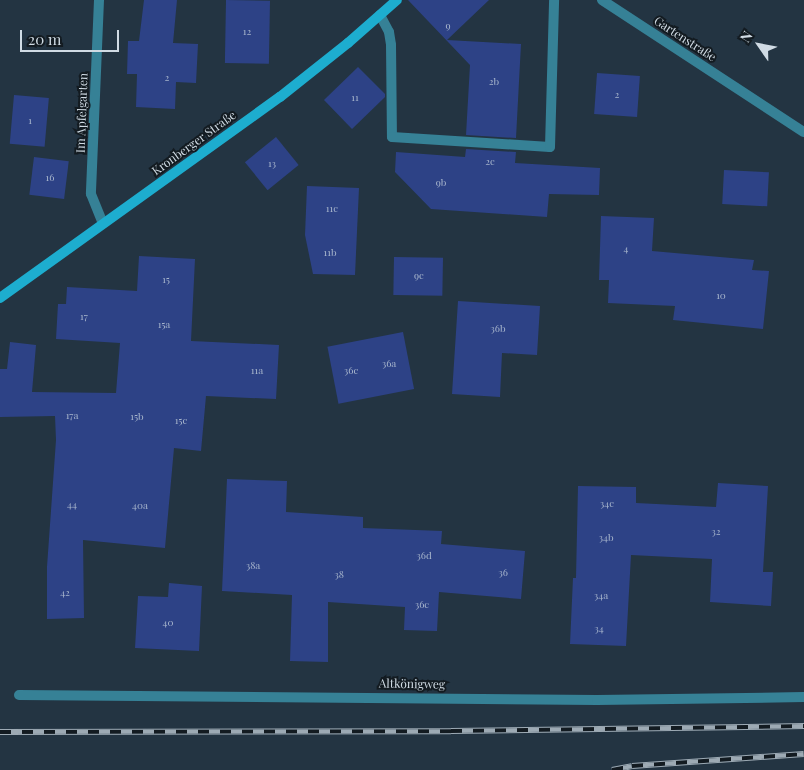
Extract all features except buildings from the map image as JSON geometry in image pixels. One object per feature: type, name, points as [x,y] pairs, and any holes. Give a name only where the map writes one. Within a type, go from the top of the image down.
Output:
[{"type":"street","name":"Im Apfelgarten","points":[[99,0],[91,194],[103,224]]},
{"type":"street","name":"Kronberger Straße","points":[[0,298],[280,97],[397,0]]},
{"type":"street","points":[[380,15],[389,32],[391,45],[392,138],[550,146],[554,0]]},
{"type":"street","name":"Gartenstraße","points":[[602,0],[804,132]]},
{"type":"street","name":"Altkönigweg","points":[[19,695],[596,700],[804,697]]},
{"type":"railway","points":[[0,732],[451,731],[804,726]]},
{"type":"railway","points":[[612,770],[632,766],[804,754]]}]
